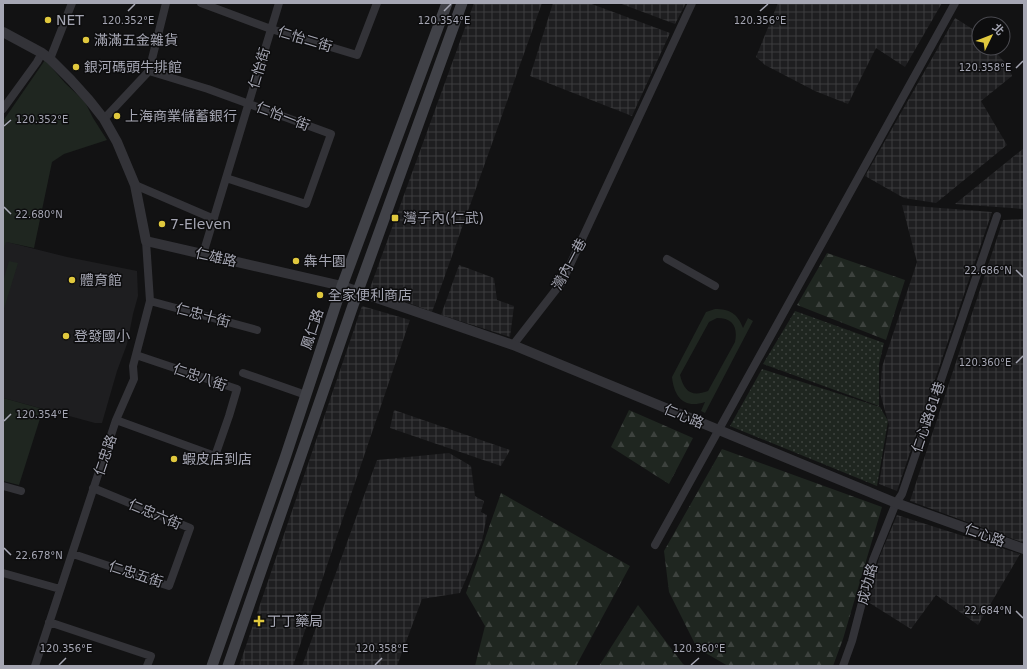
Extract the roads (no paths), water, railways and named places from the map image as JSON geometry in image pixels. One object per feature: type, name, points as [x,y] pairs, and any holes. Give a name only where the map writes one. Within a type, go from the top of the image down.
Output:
[{"type":"main road","name":"鳳仁路","points":[[212,666],[285,458],[342,286],[447,3]]},
{"type":"main road","points":[[228,666],[358,291],[462,3]]},
{"type":"street","points":[[3,109],[37,62],[46,56],[72,3]]},
{"type":"street","points":[[104,119],[149,71],[166,3]]},
{"type":"street","name":"仁怡二街","points":[[201,3],[271,29],[357,55],[377,3]]},
{"type":"street","name":"仁怡街","points":[[203,254],[279,3]]},
{"type":"street","name":"灣內一巷","points":[[513,346],[562,282],[692,3]]},
{"type":"street","points":[[656,545],[955,3]]},
{"type":"street","points":[[3,32],[46,56],[85,95],[104,119],[117,142],[135,185],[146,241]]},
{"type":"street","name":"仁怡一街","points":[[149,71],[208,88],[330,134],[306,204],[226,178]]},
{"type":"street","points":[[135,185],[214,219]]},
{"type":"street","name":"仁心路81巷","points":[[896,503],[902,494],[997,216]]},
{"type":"street","name":"仁雄路","points":[[146,241],[342,286]]},
{"type":"street","name":"仁忠路","points":[[35,666],[116,420],[134,379],[133,366],[150,301],[146,241]]},
{"type":"street","points":[[667,260],[715,286]]},
{"type":"street","name":"仁心路","points":[[342,286],[513,346],[896,503],[1024,549]]},
{"type":"street","name":"仁忠十街","points":[[150,301],[257,330]]},
{"type":"street","name":"仁忠八街","points":[[116,420],[215,456],[229,416],[237,389],[136,355]]},
{"type":"street","points":[[243,374],[306,395]]},
{"type":"street","points":[[3,486],[21,491]]},
{"type":"street","name":"仁忠六街","points":[[93,488],[190,528],[180,555]]},
{"type":"street","name":"成功路","points":[[843,666],[852,641],[873,560],[896,503]]},
{"type":"street","name":"仁忠五街","points":[[73,554],[169,586],[180,555]]},
{"type":"street","points":[[3,573],[60,589]]},
{"type":"street","points":[[49,622],[150,656],[147,666]]},
{"type":"place","name":"NET","points":[[48,20]]},
{"type":"place","name":"滿滿五金雜貨","points":[[86,40]]},
{"type":"place","name":"銀河碼頭牛排館","points":[[76,67]]},
{"type":"place","name":"上海商業儲蓄銀行","points":[[117,116]]},
{"type":"place","name":"灣子內(仁武)","points":[[395,218]]},
{"type":"place","name":"7-Eleven","points":[[162,224]]},
{"type":"place","name":"犇牛園","points":[[296,261]]},
{"type":"place","name":"體育館","points":[[72,280]]},
{"type":"place","name":"全家便利商店","points":[[320,295]]},
{"type":"place","name":"登發國小","points":[[66,336]]},
{"type":"place","name":"蝦皮店到店","points":[[174,459]]},
{"type":"place","name":"丁丁藥局","points":[[259,621]]}]
